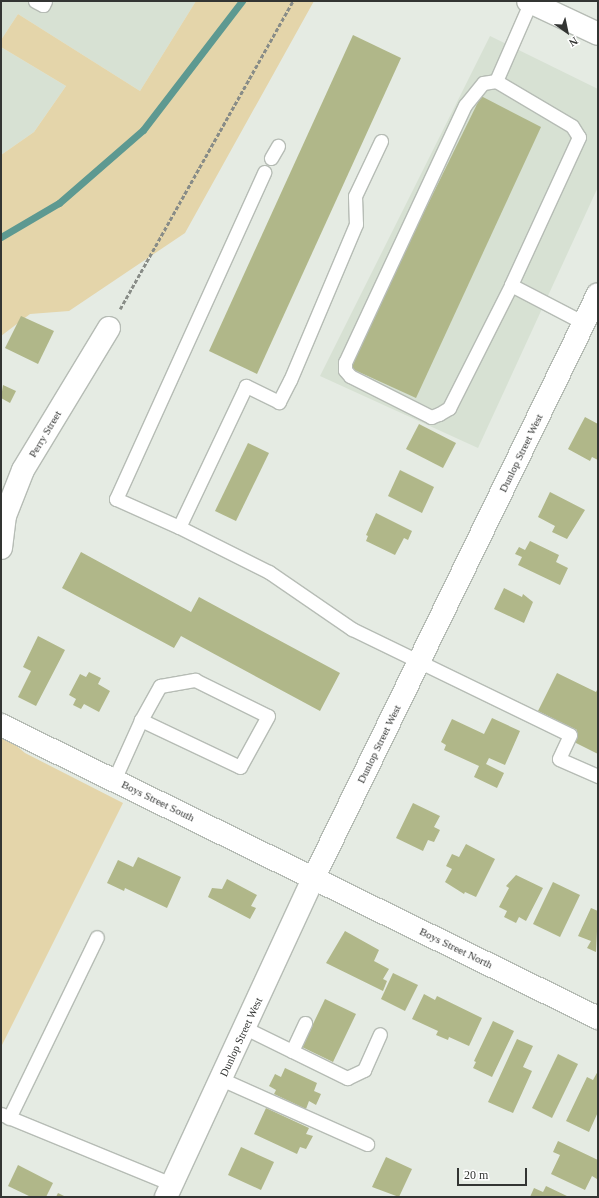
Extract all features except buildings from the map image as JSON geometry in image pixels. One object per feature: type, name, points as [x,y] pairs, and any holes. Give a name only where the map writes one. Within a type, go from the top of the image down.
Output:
[{"type":"main road","points":[[530,1],[598,34]]},
{"type":"main road","name":"Dunlop Street West","points":[[169,1191],[314,877],[598,294]]},
{"type":"main road","name":"Perry Street","points":[[1,548],[5,516],[23,470],[109,328]]},
{"type":"main road","name":"Boys Street South","points":[[1,725],[314,877]]},
{"type":"main road","name":"Boys Street North","points":[[314,877],[598,1018]]},
{"type":"lane","points":[[35,1],[43,5],[45,1]]},
{"type":"lane","points":[[496,80],[530,1]]},
{"type":"lane","points":[[496,80],[572,126],[579,137],[511,285],[449,408],[439,414],[430,417],[350,376],[345,370],[349,355],[465,105],[482,83],[496,80]]},
{"type":"lane","points":[[179,527],[246,386],[279,402],[290,380],[356,224],[355,196],[380,141]]},
{"type":"lane","points":[[271,158],[278,146]]},
{"type":"lane","points":[[264,172],[116,499],[179,527],[269,572],[352,629],[419,663],[570,735],[559,759],[598,776]]},
{"type":"lane","points":[[511,285],[584,323]]},
{"type":"lane","points":[[114,780],[141,720],[160,686],[195,680],[268,716],[240,767],[141,720]]},
{"type":"lane","points":[[97,937],[5,1116],[169,1191]]},
{"type":"lane","points":[[292,1051],[305,1023]]},
{"type":"lane","points":[[245,1028],[347,1078],[364,1070],[380,1034]]},
{"type":"lane","points":[[221,1079],[367,1144]]},
{"type":"path","points":[[109,328],[293,1]]},
{"type":"shaded area","points":[[1,1],[196,1],[140,91],[18,14],[1,40]]},
{"type":"shaded area","points":[[196,1],[314,1],[185,233],[69,311],[30,314],[1,336],[1,155],[34,132],[66,86],[1,47],[1,40],[18,14],[140,91]]},
{"type":"shaded area","points":[[490,36],[598,89],[598,187],[478,448],[320,376]]},
{"type":"shaded area","points":[[1,47],[66,86],[34,132],[1,155]]},
{"type":"shaded area","points":[[1,733],[25,753],[123,803],[1,1047]]},
{"type":"waterway","points":[[1,237],[59,203],[143,130],[242,1]]}]
